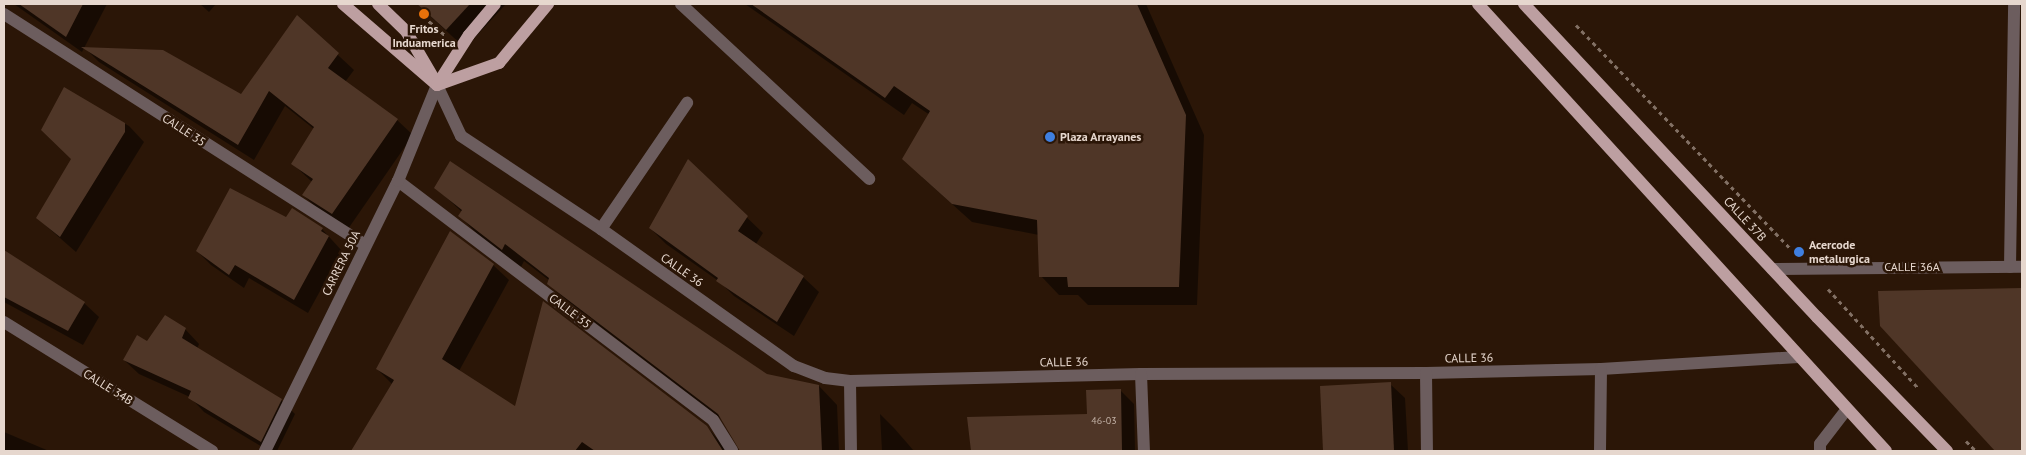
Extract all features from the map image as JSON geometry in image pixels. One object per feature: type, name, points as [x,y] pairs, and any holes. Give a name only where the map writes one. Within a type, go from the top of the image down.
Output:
[{"type":"main road","name":"CALLE 36","points":[[343,4],[437,85]]},
{"type":"main road","name":"CALLE 36","points":[[378,4],[406,31],[437,85]]},
{"type":"main road","name":"CARRERA 50A","points":[[437,85],[469,35],[495,4]]},
{"type":"main road","points":[[437,85],[499,62],[548,4]]},
{"type":"main road","points":[[1478,4],[1798,358],[1886,451]]},
{"type":"main road","name":"CALLE 37B","points":[[1524,4],[1772,269],[1947,451]]},
{"type":"street","points":[[681,4],[869,179]]},
{"type":"street","points":[[2014,4],[2016,267]]},
{"type":"street","name":"CALLE 35","points":[[4,14],[365,245]]},
{"type":"street","name":"CARRERA 50A","points":[[264,451],[398,181],[437,85]]},
{"type":"street","name":"CALLE 36","points":[[437,85],[461,136],[601,229],[794,366],[825,378],[850,381],[1141,374],[1426,373],[1601,369],[1798,358]]},
{"type":"street","points":[[601,229],[688,103]]},
{"type":"street","name":"CALLE 35","points":[[398,181],[713,420],[732,451]]},
{"type":"street","name":"CALLE 36A","points":[[1772,269],[2016,267]]},
{"type":"street","name":"CALLE 34B","points":[[4,322],[212,451]]},
{"type":"street","points":[[1600,451],[1601,369]]},
{"type":"street","points":[[1426,373],[1427,451]]},
{"type":"street","points":[[1141,374],[1144,451]]},
{"type":"street","points":[[850,381],[851,451]]},
{"type":"street","points":[[1820,451],[1820,444],[1847,409]]},
{"type":"path","points":[[416,10],[446,36],[451,30]]},
{"type":"path","points":[[1569,18],[1809,268],[1922,393]]},
{"type":"path","points":[[1962,437],[1976,451]]},
{"type":"building","points":[[19,4],[83,4],[66,37]]},
{"type":"building","points":[[417,4],[470,4],[446,30]]},
{"type":"building","name":"Plaza Arrayanes","points":[[751,4],[1137,4],[1186,115],[1179,287],[1068,287],[1067,277],[1039,277],[1037,220],[952,204],[902,159],[930,111],[894,86],[885,98]]},
{"type":"building","points":[[297,15],[339,53],[328,68],[398,119],[332,214],[302,195],[313,179],[291,164],[314,127],[269,91],[238,145],[81,47],[163,50],[241,94]]},
{"type":"building","points":[[64,87],[125,123],[125,132],[60,237],[36,218],[71,159],[41,130]]},
{"type":"building","points":[[688,159],[748,216],[738,231],[804,276],[777,322],[716,281],[718,278],[649,228]]},
{"type":"building","points":[[450,161],[767,374],[819,385],[822,451],[740,451],[718,414],[547,284],[549,278],[505,244],[502,250],[458,216],[462,210],[434,188]]},
{"type":"building","points":[[230,188],[286,217],[292,208],[323,228],[321,231],[329,236],[294,300],[235,265],[229,275],[196,251]]},
{"type":"building","points":[[450,231],[494,264],[442,359],[515,406],[543,301],[707,426],[723,451],[595,451],[582,442],[575,451],[351,451],[394,380],[376,369]]},
{"type":"building","points":[[4,250],[85,302],[68,331],[4,297]]},
{"type":"building","points":[[2022,288],[2022,451],[1995,451],[1880,326],[1878,291]]},
{"type":"building","points":[[165,315],[186,328],[182,338],[282,399],[261,442],[188,398],[191,391],[123,360],[137,335],[147,341]]},
{"type":"building","points":[[1391,382],[1394,451],[1323,451],[1320,386]]},
{"type":"building","points":[[1121,389],[1122,451],[971,451],[967,417],[1087,414],[1086,390]]},
{"type":"place","name":"Fritos Induamerica","points":[[424,14]]},
{"type":"place","name":"Plaza Arrayanes","points":[[1050,137]]},
{"type":"place","name":"Acercode metalurgica","points":[[1799,252]]}]
